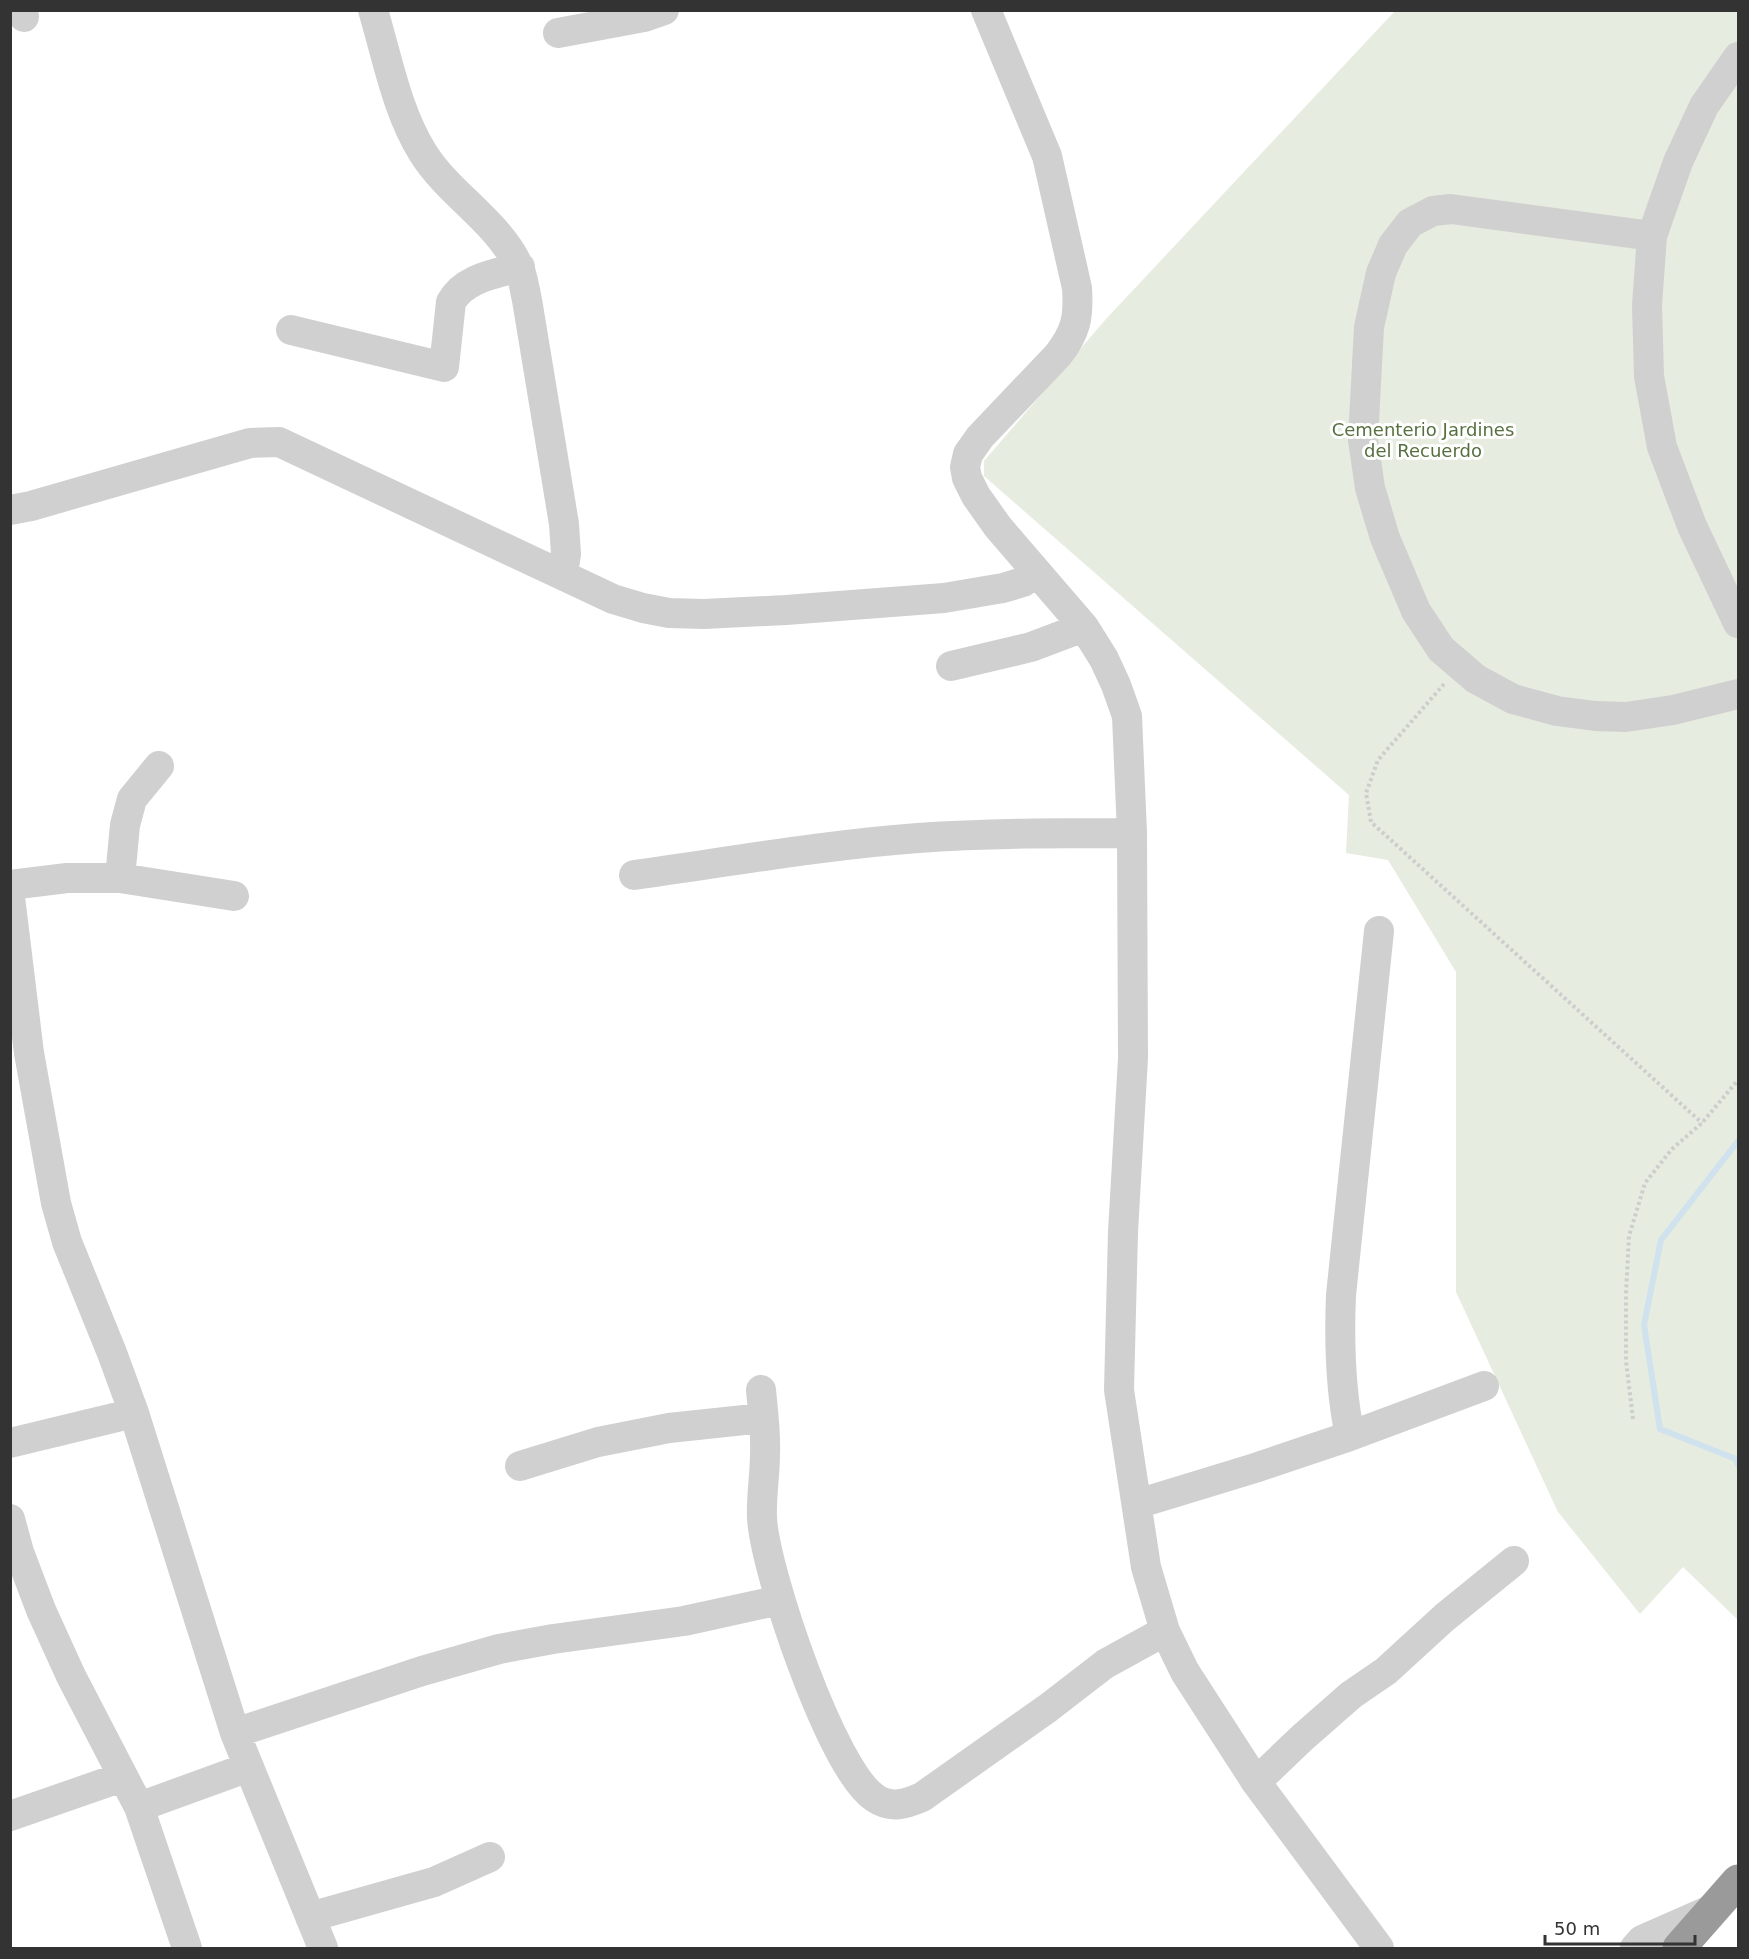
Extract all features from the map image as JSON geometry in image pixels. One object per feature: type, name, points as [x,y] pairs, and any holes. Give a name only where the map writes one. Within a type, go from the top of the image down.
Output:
[{"type":"highway","points":[[1678,1948],[1738,1881]]},
{"type":"street","points":[[373,10],[413,136],[430,164],[507,247],[520,267],[564,524],[566,554],[563,574]]},
{"type":"street","points":[[558,33],[644,17],[664,10]]},
{"type":"street","points":[[986,10],[1047,156],[1079,306],[1076,325],[1069,341],[980,437],[968,454],[965,466],[967,478],[976,496],[998,527],[1084,627],[1104,659],[1127,716],[1132,833],[1133,1058],[1123,1232],[1119,1390],[1146,1567],[1165,1631],[1185,1672],[1256,1782],[1378,1948]]},
{"type":"street","points":[[1738,57],[1704,106],[1678,162],[1652,236],[1647,305],[1649,376],[1662,447],[1692,526],[1738,623]]},
{"type":"street","points":[[1652,236],[1451,208],[1433,211],[1410,223],[1393,245],[1382,273],[1369,327],[1363,440],[1370,488],[1385,538],[1416,611],[1441,649],[1476,679],[1513,699],[1557,711],[1594,716],[1626,717],[1673,710],[1738,694]]},
{"type":"street","points":[[291,330],[444,367],[451,302],[455,294],[473,282],[520,267]]},
{"type":"street","points":[[10,510],[250,443],[279,442],[613,599],[669,613],[704,614],[944,598],[1004,588],[1023,582],[1036,572]]},
{"type":"street","points":[[951,666],[1032,647],[1084,627]]},
{"type":"street","points":[[120,878],[125,825],[132,800],[159,766]]},
{"type":"street","points":[[634,875],[837,846],[918,838],[1010,834],[1132,833]]},
{"type":"street","points":[[10,885],[67,878],[120,878],[234,896]]},
{"type":"street","points":[[10,897],[29,1053],[57,1203],[67,1242],[134,1413],[235,1732],[323,1948]]},
{"type":"street","points":[[1350,1436],[1341,1381],[1339,1345],[1341,1295],[1379,931]]},
{"type":"street","points":[[1137,1503],[1256,1468],[1484,1386]]},
{"type":"street","points":[[520,1466],[609,1440],[669,1428],[762,1404],[765,1451],[762,1518],[768,1556],[780,1600],[825,1720],[844,1760],[863,1789],[877,1800],[891,1804],[905,1804],[922,1797],[1048,1708],[1105,1664],[1165,1631]]},
{"type":"street","points":[[10,1443],[134,1413]]},
{"type":"street","points":[[10,1519],[19,1552],[41,1610],[71,1676],[139,1808],[187,1948]]},
{"type":"street","points":[[1256,1782],[1335,1709],[1386,1671],[1445,1617],[1514,1561]]},
{"type":"street","points":[[235,1732],[422,1671],[499,1649],[553,1639],[684,1621],[780,1600]]},
{"type":"street","points":[[139,1808],[249,1767]]},
{"type":"street","points":[[10,1816],[122,1777]]},
{"type":"street","points":[[310,1917],[434,1882],[490,1857]]},
{"type":"street","points":[[1635,1948],[1642,1940],[1715,1908]]},
{"type":"path","points":[[1461,666],[1378,760],[1366,793],[1371,822],[1702,1123]]},
{"type":"path","points":[[1633,1419],[1626,1361],[1626,1294],[1629,1236],[1645,1183],[1672,1149],[1702,1123],[1738,1080]]},
{"type":"green space","name":"Cementerio Jardines del Recuerdo","points":[[1395,11],[1738,11],[1738,1620],[1683,1567],[1640,1614],[1558,1512],[1456,1292],[1456,972],[1388,860],[1346,853],[1349,795],[984,476],[984,461],[1106,319]]},
{"type":"waterway","points":[[1738,1141],[1661,1240],[1644,1325],[1660,1429],[1736,1459],[1738,1465]]}]
